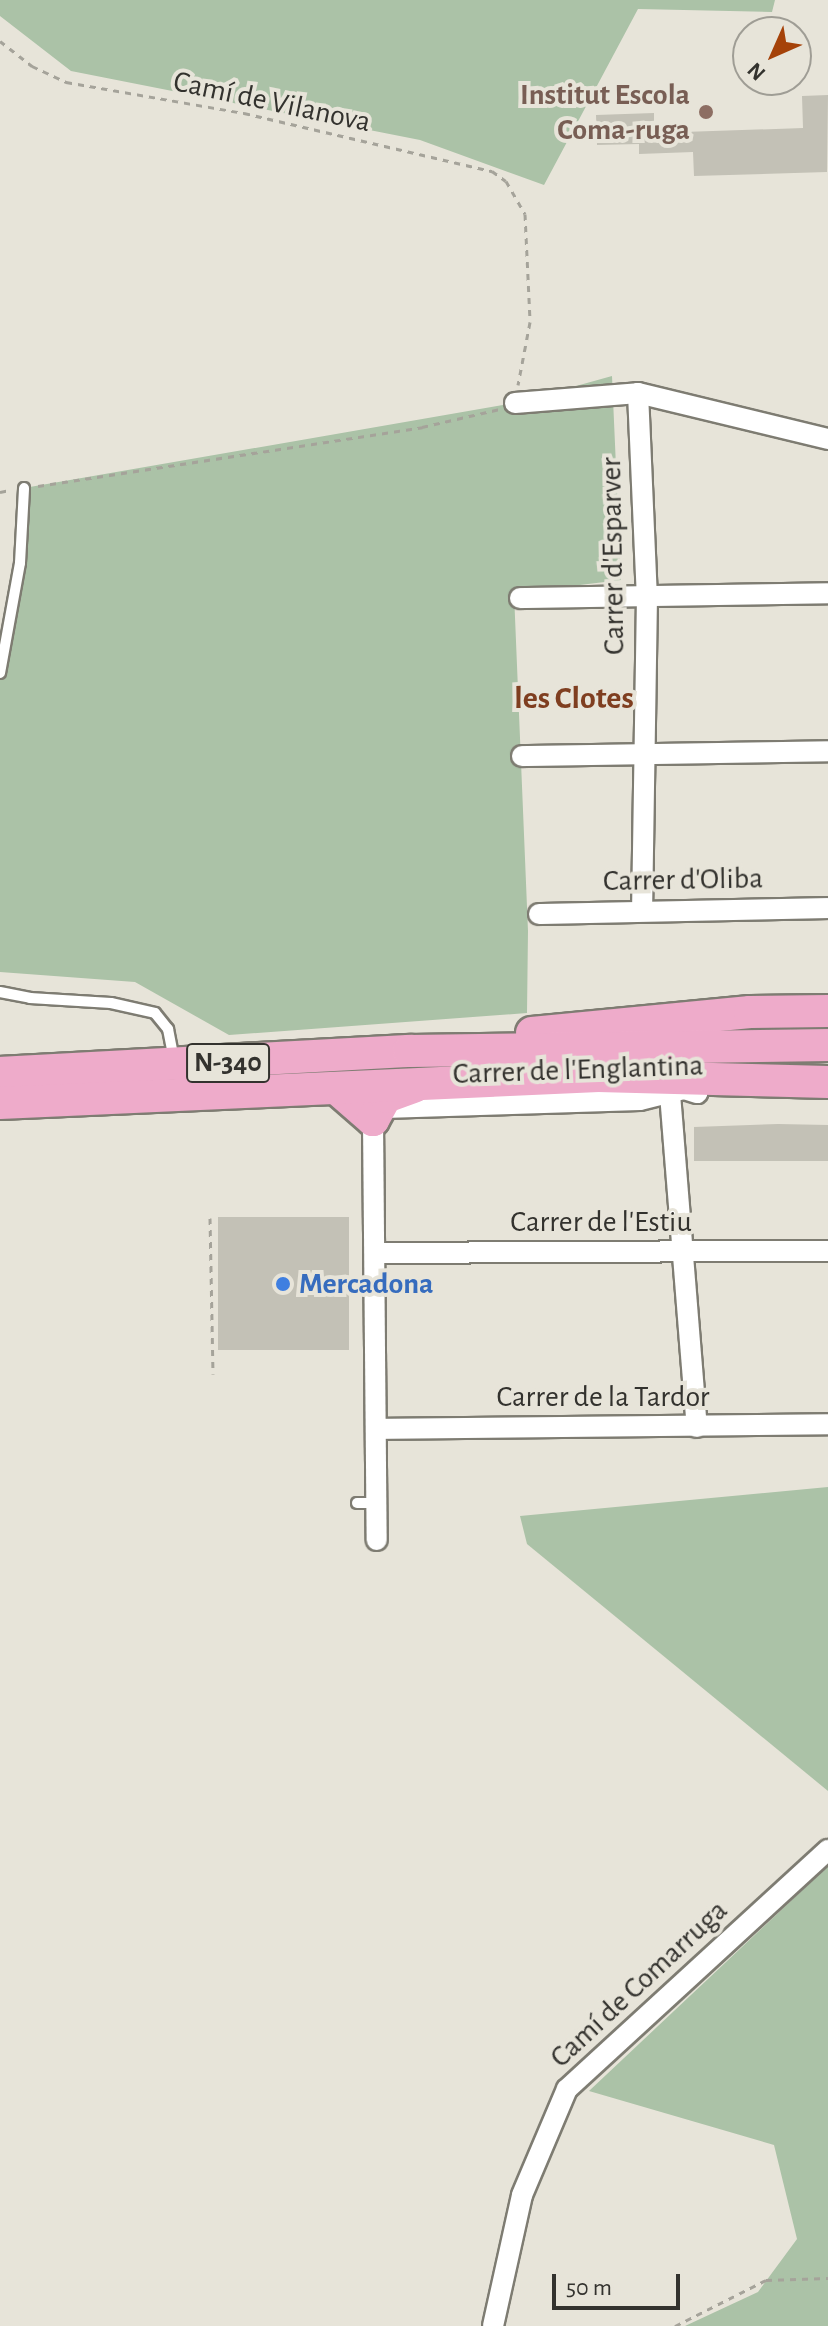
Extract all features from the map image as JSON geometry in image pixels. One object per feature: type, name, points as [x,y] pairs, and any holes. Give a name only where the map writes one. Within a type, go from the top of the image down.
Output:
[{"type":"main road","points":[[436,1051],[465,1041],[628,1022],[750,1012],[828,1011]]},
{"type":"main road","name":"N-340","points":[[6,1070],[174,1066],[436,1051],[828,1045]]},
{"type":"main road","points":[[0,1103],[598,1076],[828,1082]]},
{"type":"main road","points":[[336,1088],[376,1114],[386,1097],[433,1082]]},
{"type":"street","points":[[515,403],[638,393],[828,439]]},
{"type":"street","name":"Carrer d'Esparver","points":[[638,393],[647,596],[642,910]]},
{"type":"street","points":[[520,598],[828,593]]},
{"type":"street","points":[[522,756],[828,751]]},
{"type":"street","name":"Carrer d'Oliba","points":[[539,914],[828,908]]},
{"type":"street","points":[[598,1076],[611,1083],[651,1086],[670,1094],[697,1427]]},
{"type":"street","name":"Carrer de l'Englantina","points":[[376,1114],[640,1100],[684,1089],[697,1093],[828,1097]]},
{"type":"street","points":[[376,1114],[378,1429],[367,1503],[377,1540]]},
{"type":"street","name":"Carrer de l'Estiu","points":[[375,1253],[828,1251]]},
{"type":"street","name":"Carrer de la Tardor","points":[[378,1429],[828,1424]]},
{"type":"street","name":"Camí de Comarruga","points":[[493,2326],[522,2195],[567,2089],[828,1850]]},
{"type":"lane","points":[[0,673],[20,563],[24,488]]},
{"type":"lane","points":[[0,992],[30,998],[111,1003],[155,1013],[168,1029],[174,1066]]},
{"type":"path","name":"Camí de Vilanova","points":[[0,41],[32,66],[66,82],[244,113],[492,171],[506,181],[525,214],[530,322],[515,403]]},
{"type":"path","points":[[24,488],[422,427],[515,403]]},
{"type":"path","points":[[210,1218],[213,1374]]},
{"type":"path","points":[[675,2326],[766,2280],[828,2278]]},
{"type":"green space","points":[[0,0],[775,0],[772,12],[638,9],[544,185],[420,140],[71,71],[0,16]]},
{"type":"green space","points":[[612,376],[621,580],[514,593],[528,931],[527,1013],[229,1035],[135,982],[0,972],[0,673],[20,563],[24,488],[515,403]]},
{"type":"green space","points":[[828,1487],[828,1791],[527,1544],[520,1516]]},
{"type":"green space","points":[[828,1866],[828,2326],[685,2326],[758,2292],[797,2239],[774,2145],[589,2091]]},
{"type":"building","points":[[828,95],[827,172],[694,176],[693,152],[639,154],[639,144],[597,145],[596,115],[654,113],[654,133],[803,128],[802,96]]},
{"type":"building","points":[[828,1125],[828,1161],[694,1161],[694,1127]]},
{"type":"building","name":"Mercadona","points":[[218,1217],[349,1217],[349,1350],[218,1350]]},
{"type":"place","name":"Institut Escola Coma-ruga","points":[[706,112]]},
{"type":"place","name":"Mercadona","points":[[283,1284]]},
{"type":"district","name":"les Clotes","points":[[574,698]]}]
